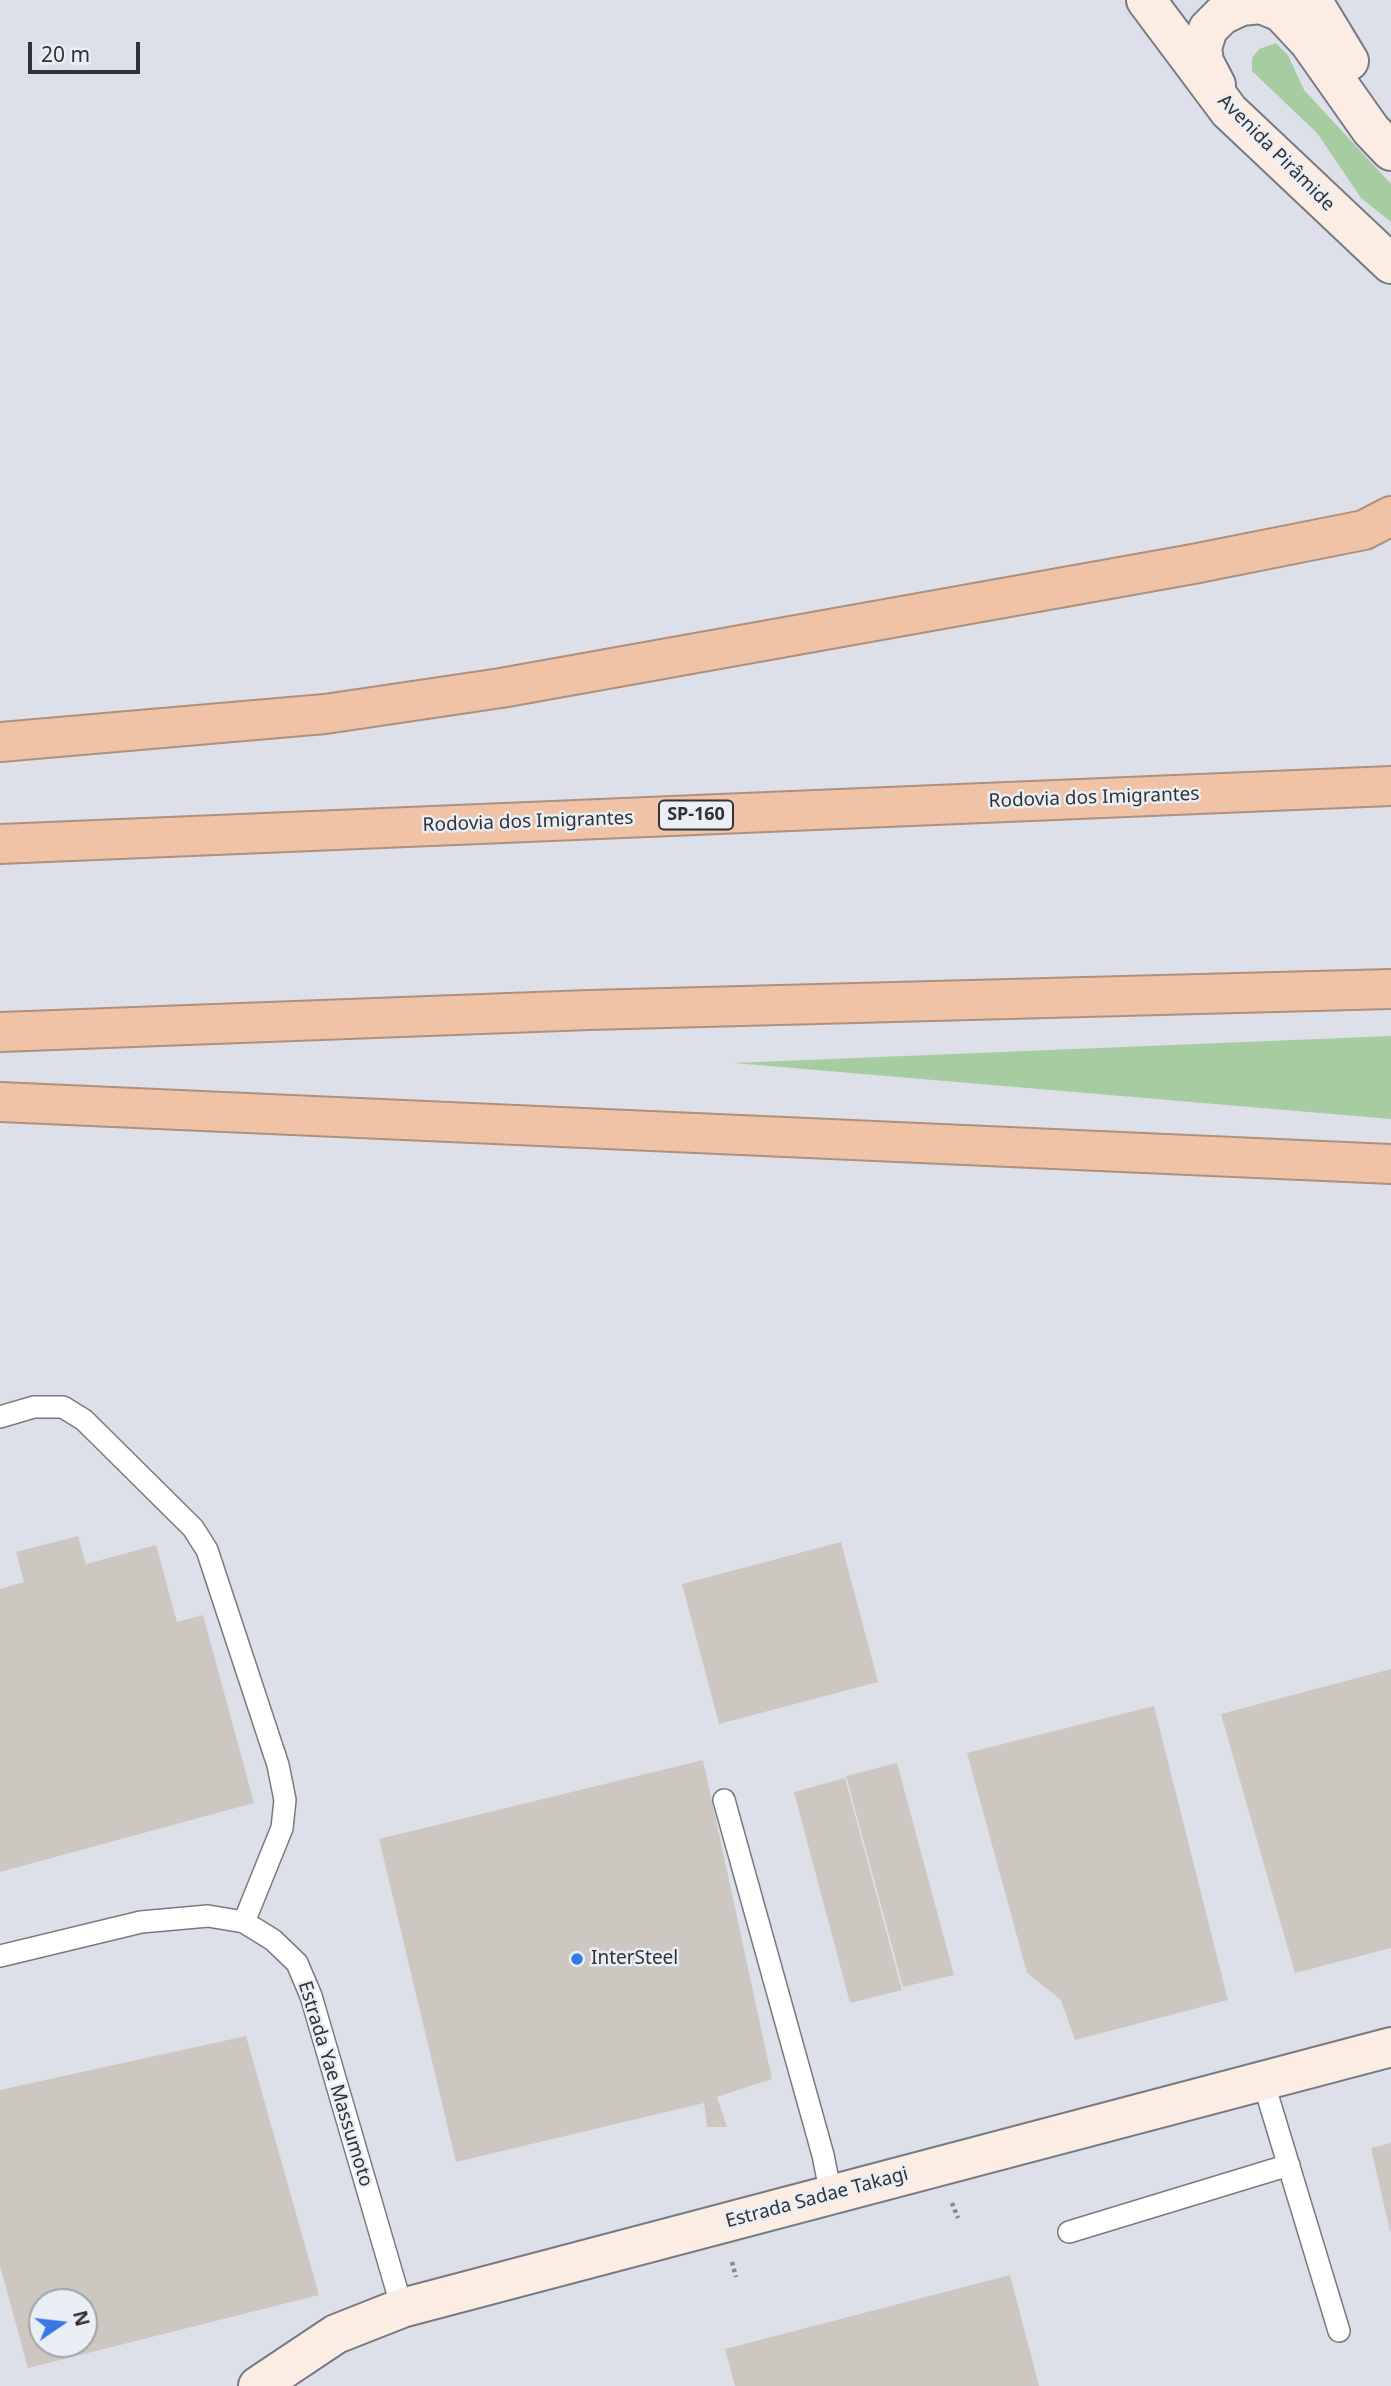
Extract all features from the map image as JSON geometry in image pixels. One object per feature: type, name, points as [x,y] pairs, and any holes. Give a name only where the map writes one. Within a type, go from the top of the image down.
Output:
[{"type":"highway","points":[[0,742],[326,714],[501,688],[1193,564],[1364,530],[1391,516]]},
{"type":"highway","name":"Rodovia dos Imigrantes","points":[[0,844],[1391,786]]},
{"type":"highway","points":[[0,1032],[589,1010],[1391,989]]},
{"type":"highway","points":[[0,1102],[1391,1164]]},
{"type":"street","name":"Avenida Pirâmide","points":[[1146,0],[1229,111],[1391,264]]},
{"type":"street","points":[[1312,0],[1391,128]]},
{"type":"street","points":[[1229,111],[1204,62],[1202,48],[1208,29],[1222,15],[1241,6],[1261,4],[1281,12],[1309,42],[1371,130],[1391,151]]},
{"type":"street","name":"Estrada Sadae Takagi","points":[[258,2386],[336,2334],[402,2308],[1391,2048]]},
{"type":"lane","points":[[0,1417],[34,1407],[63,1407],[84,1420],[193,1528],[207,1550],[278,1765],[285,1800],[282,1828],[244,1922]]},
{"type":"lane","points":[[723,1800],[823,2155],[831,2195]]},
{"type":"lane","name":"Estrada Yae Massumoto","points":[[0,1956],[141,1922],[208,1916],[244,1922],[273,1940],[296,1963],[311,1996],[402,2308]]},
{"type":"lane","points":[[1263,2081],[1339,2331]]},
{"type":"lane","points":[[1069,2232],[1289,2165]]},
{"type":"path","points":[[952,2203],[958,2218]]},
{"type":"path","points":[[732,2262],[736,2277]]},
{"type":"green space","points":[[1276,43],[1288,55],[1304,90],[1391,184],[1391,222],[1361,198],[1317,133],[1252,71],[1252,58],[1259,49]]},
{"type":"green space","points":[[1391,1036],[1391,1119],[734,1063]]},
{"type":"building","points":[[78,1536],[86,1564],[156,1545],[177,1622],[203,1615],[254,1803],[0,1872],[0,1589],[24,1582],[16,1552]]},
{"type":"building","points":[[841,1542],[878,1682],[719,1724],[682,1584]]},
{"type":"building","points":[[1391,1669],[1391,1948],[1295,1973],[1221,1714]]},
{"type":"building","points":[[1154,1706],[1228,2000],[1075,2040],[1061,2000],[1027,1973],[967,1753]]},
{"type":"building","name":"InterSteel","points":[[703,1760],[772,2079],[717,2097],[727,2127],[707,2127],[704,2103],[456,2162],[379,1839]]},
{"type":"building","points":[[897,1763],[954,1975],[903,1987],[846,1776]]},
{"type":"building","points":[[845,1778],[902,1990],[850,2003],[794,1792]]},
{"type":"building","points":[[246,2036],[319,2295],[98,2350],[98,2288],[28,2288],[28,2358],[68,2358],[28,2368],[0,2266],[0,2090]]},
{"type":"building","points":[[1391,2143],[1391,2231],[1390,2231],[1371,2148]]},
{"type":"building","points":[[1010,2275],[1039,2386],[735,2386],[725,2349]]},
{"type":"place","name":"InterSteel","points":[[577,1959]]}]
